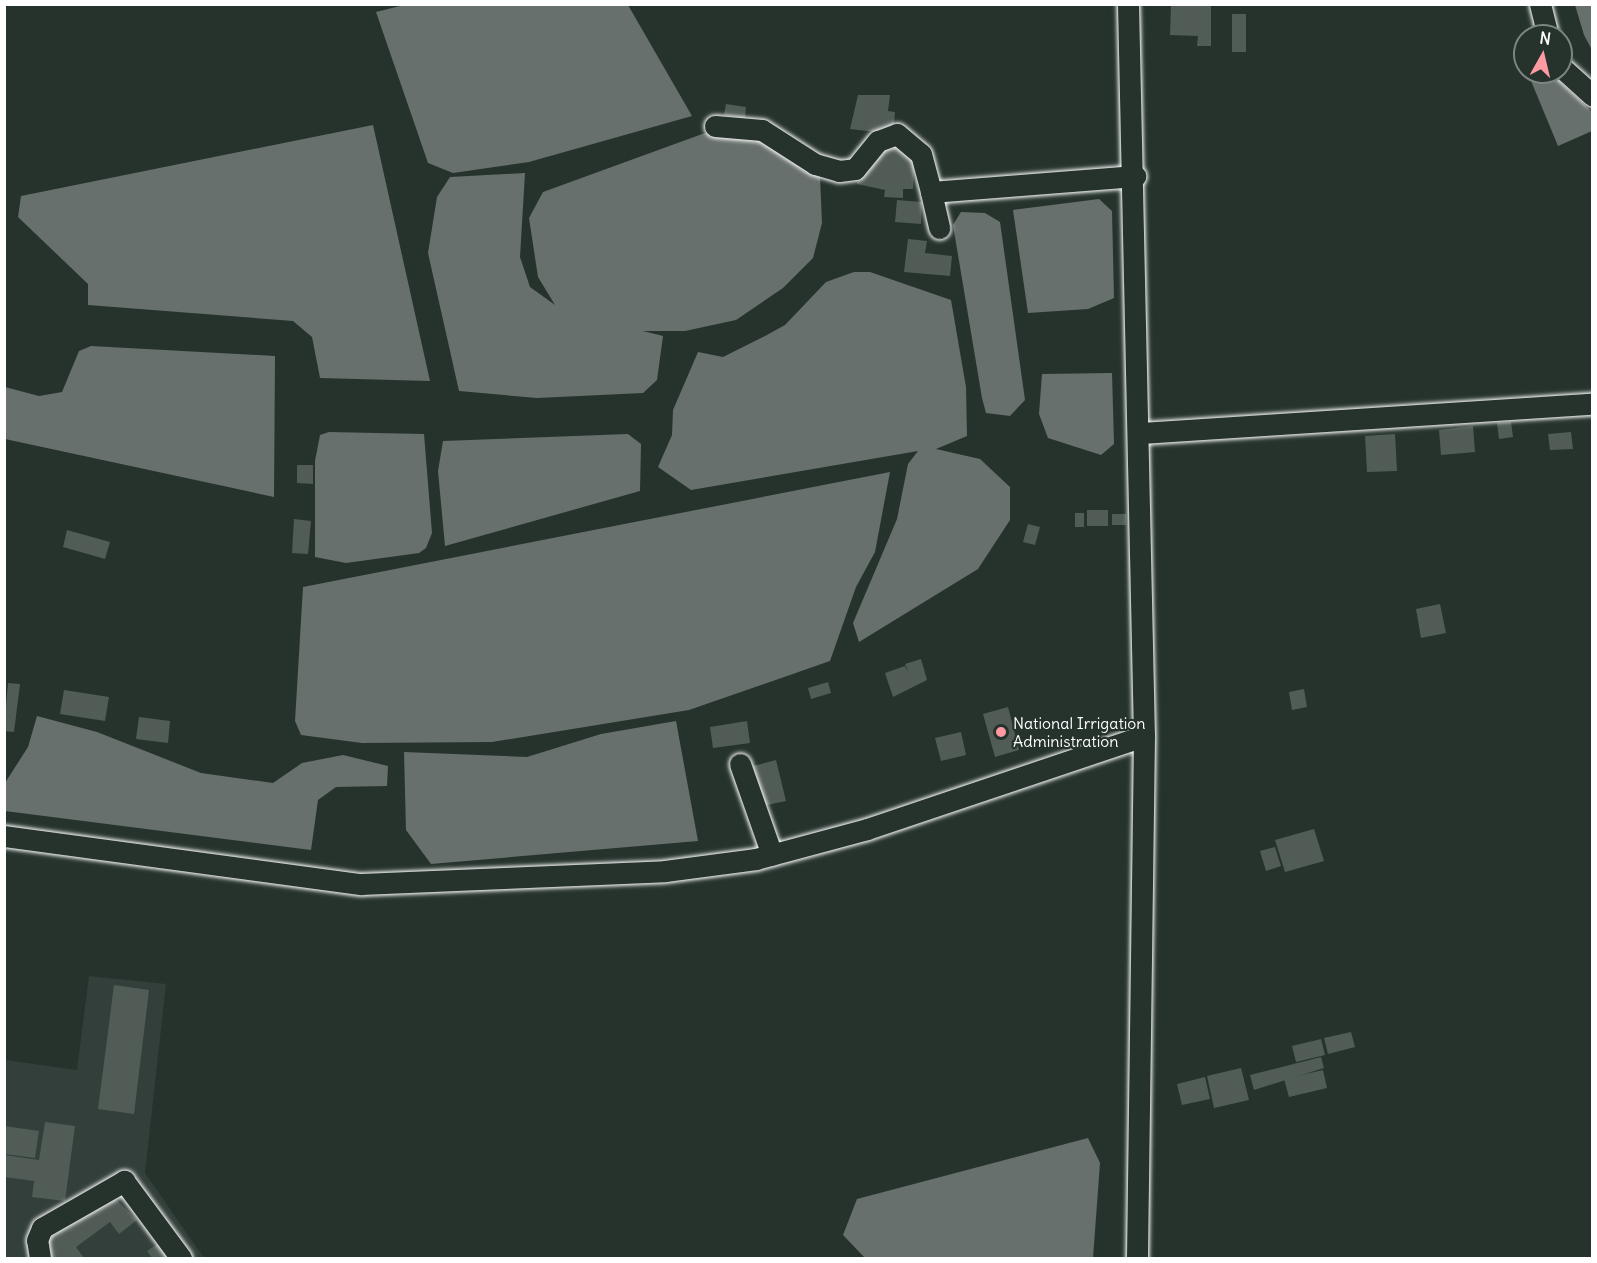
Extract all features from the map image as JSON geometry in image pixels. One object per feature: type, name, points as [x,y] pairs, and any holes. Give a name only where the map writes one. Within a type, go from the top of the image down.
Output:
[{"type":"street","points":[[1128,4],[1135,176],[1144,736],[1137,1258]]},
{"type":"street","points":[[1540,4],[1545,24]]},
{"type":"street","points":[[1573,78],[1593,95]]},
{"type":"street","points":[[715,126],[762,130],[815,164],[839,171],[855,169],[878,141],[897,134],[921,154],[939,228]]},
{"type":"street","points":[[931,192],[1135,176]]},
{"type":"street","points":[[1140,433],[1593,404]]},
{"type":"street","points":[[4,836],[361,884],[665,871],[772,855],[867,829],[1144,736]]},
{"type":"street","points":[[740,764],[772,855]]},
{"type":"street","points":[[39,1258],[37,1240],[42,1228],[124,1181],[181,1258]]},
{"type":"shaded area","points":[[404,5],[628,5],[692,116],[529,162],[453,173],[428,163],[376,12]]},
{"type":"shaded area","points":[[1575,5],[1592,5],[1592,50],[1584,35]]},
{"type":"shaded area","points":[[1532,84],[1563,84],[1592,112],[1592,131],[1558,146]]},
{"type":"shaded area","points":[[373,125],[430,381],[320,378],[312,337],[293,321],[88,305],[88,284],[18,217],[21,196]]},
{"type":"shaded area","points":[[744,131],[820,176],[822,223],[813,258],[783,288],[736,320],[685,331],[643,331],[663,336],[657,380],[643,393],[537,398],[459,391],[428,253],[437,197],[450,177],[525,173],[520,257],[530,287],[555,305],[538,277],[529,218],[543,192],[705,133]]},
{"type":"shaded area","points":[[1099,199],[1112,211],[1114,298],[1088,309],[1028,313],[1013,210]]},
{"type":"shaded area","points":[[961,212],[985,213],[1000,222],[1025,400],[1010,416],[986,413],[982,398],[953,225]]},
{"type":"shaded area","points":[[854,272],[870,272],[951,300],[966,387],[967,436],[936,449],[980,459],[1010,487],[1010,520],[978,569],[859,642],[853,623],[897,519],[908,464],[918,451],[691,490],[658,467],[672,435],[673,410],[698,352],[723,357],[765,336],[785,325],[826,282]]},
{"type":"shaded area","points":[[91,346],[275,356],[274,497],[5,439],[5,387],[39,396],[62,392],[79,351]]},
{"type":"shaded area","points":[[1112,373],[1114,444],[1101,455],[1048,438],[1039,414],[1042,374]]},
{"type":"shaded area","points":[[329,432],[424,434],[432,533],[426,548],[419,553],[346,563],[315,557],[315,461],[320,435]]},
{"type":"shaded area","points":[[628,434],[641,444],[640,491],[445,546],[438,471],[443,441]]},
{"type":"shaded area","points":[[890,472],[875,552],[856,587],[830,661],[689,710],[492,742],[362,743],[301,735],[295,721],[303,587]]},
{"type":"shaded area","points":[[37,716],[97,732],[201,773],[273,783],[302,763],[343,755],[388,766],[387,786],[336,787],[318,800],[311,850],[5,811],[5,783],[28,747]]},
{"type":"shaded area","points":[[676,721],[698,841],[431,864],[406,830],[404,752],[527,757],[601,734]]},
{"type":"shaded area","points":[[89,976],[166,984],[145,1173],[204,1258],[5,1258],[5,1060],[77,1070]]},
{"type":"shaded area","points":[[1088,1138],[1100,1163],[1093,1258],[865,1258],[843,1235],[857,1199]]},
{"type":"building","points":[[1171,4],[1211,4],[1211,46],[1197,46],[1198,36],[1170,35]]},
{"type":"building","points":[[1232,14],[1246,14],[1246,52],[1232,52]]},
{"type":"building","points":[[858,95],[890,95],[888,111],[895,112],[893,134],[850,129]]},
{"type":"building","points":[[726,104],[746,107],[745,118],[724,115]]},
{"type":"building","points":[[879,144],[915,146],[913,189],[903,189],[903,198],[884,197],[885,190],[857,184],[858,167]]},
{"type":"building","points":[[897,200],[922,202],[921,224],[895,222]]},
{"type":"building","points":[[908,239],[927,241],[925,253],[952,256],[950,276],[904,272]]},
{"type":"building","points":[[1511,422],[1513,437],[1499,439],[1497,423]]},
{"type":"building","points":[[1473,426],[1475,452],[1441,455],[1439,430]]},
{"type":"building","points":[[1571,432],[1573,449],[1550,450],[1548,434]]},
{"type":"building","points":[[1395,434],[1397,471],[1367,472],[1365,436]]},
{"type":"building","points":[[297,465],[313,465],[313,484],[297,483]]},
{"type":"building","points":[[1087,510],[1108,510],[1108,526],[1087,526]]},
{"type":"building","points":[[1075,513],[1084,513],[1084,527],[1075,527]]},
{"type":"building","points":[[1112,514],[1126,514],[1126,525],[1112,525]]},
{"type":"building","points":[[294,519],[311,521],[308,554],[292,553]]},
{"type":"building","points":[[1028,524],[1040,527],[1035,545],[1023,542]]},
{"type":"building","points":[[67,530],[110,542],[105,559],[63,547]]},
{"type":"building","points":[[1440,604],[1446,633],[1421,638],[1416,609]]},
{"type":"building","points":[[921,659],[927,680],[893,697],[885,673],[905,666],[909,674],[905,664]]},
{"type":"building","points":[[828,682],[831,693],[811,699],[808,688]]},
{"type":"building","points":[[8,683],[20,684],[14,732],[4,731]]},
{"type":"building","points":[[1304,689],[1307,707],[1292,710],[1289,692]]},
{"type":"building","points":[[64,690],[109,697],[105,721],[60,714]]},
{"type":"building","name":"National Irrigation Administration","points":[[1008,707],[1019,750],[995,757],[983,714]]},
{"type":"building","points":[[139,717],[170,721],[168,743],[136,739]]},
{"type":"building","points":[[747,721],[750,743],[713,748],[710,727]]},
{"type":"building","points":[[961,732],[966,755],[941,761],[935,738]]},
{"type":"building","points":[[776,760],[786,801],[762,806],[753,766]]},
{"type":"building","points":[[1314,829],[1324,861],[1285,872],[1275,840]]},
{"type":"building","points":[[1275,847],[1281,866],[1266,871],[1260,851]]},
{"type":"building","points":[[114,985],[149,990],[134,1114],[98,1109]]},
{"type":"building","points":[[1351,1032],[1355,1047],[1328,1054],[1324,1038]]},
{"type":"building","points":[[1321,1039],[1325,1055],[1296,1062],[1292,1046]]},
{"type":"building","points":[[1321,1057],[1324,1068],[1254,1090],[1250,1075]]},
{"type":"building","points":[[1241,1068],[1249,1100],[1214,1108],[1207,1076]]},
{"type":"building","points":[[1323,1070],[1327,1088],[1289,1097],[1284,1079]]},
{"type":"building","points":[[1205,1077],[1210,1099],[1182,1105],[1177,1084]]},
{"type":"building","points":[[45,1122],[75,1126],[65,1201],[32,1197],[34,1181],[4,1177],[4,1155],[39,1160]]},
{"type":"building","points":[[4,1126],[39,1131],[35,1158],[4,1154]]},
{"type":"building","points":[[108,1192],[137,1220],[119,1234],[110,1222],[76,1247],[84,1258],[48,1258],[39,1241]]},
{"type":"building","points":[[159,1243],[170,1258],[152,1258],[147,1251]]},
{"type":"place","name":"National Irrigation Administration","points":[[1001,732]]}]
